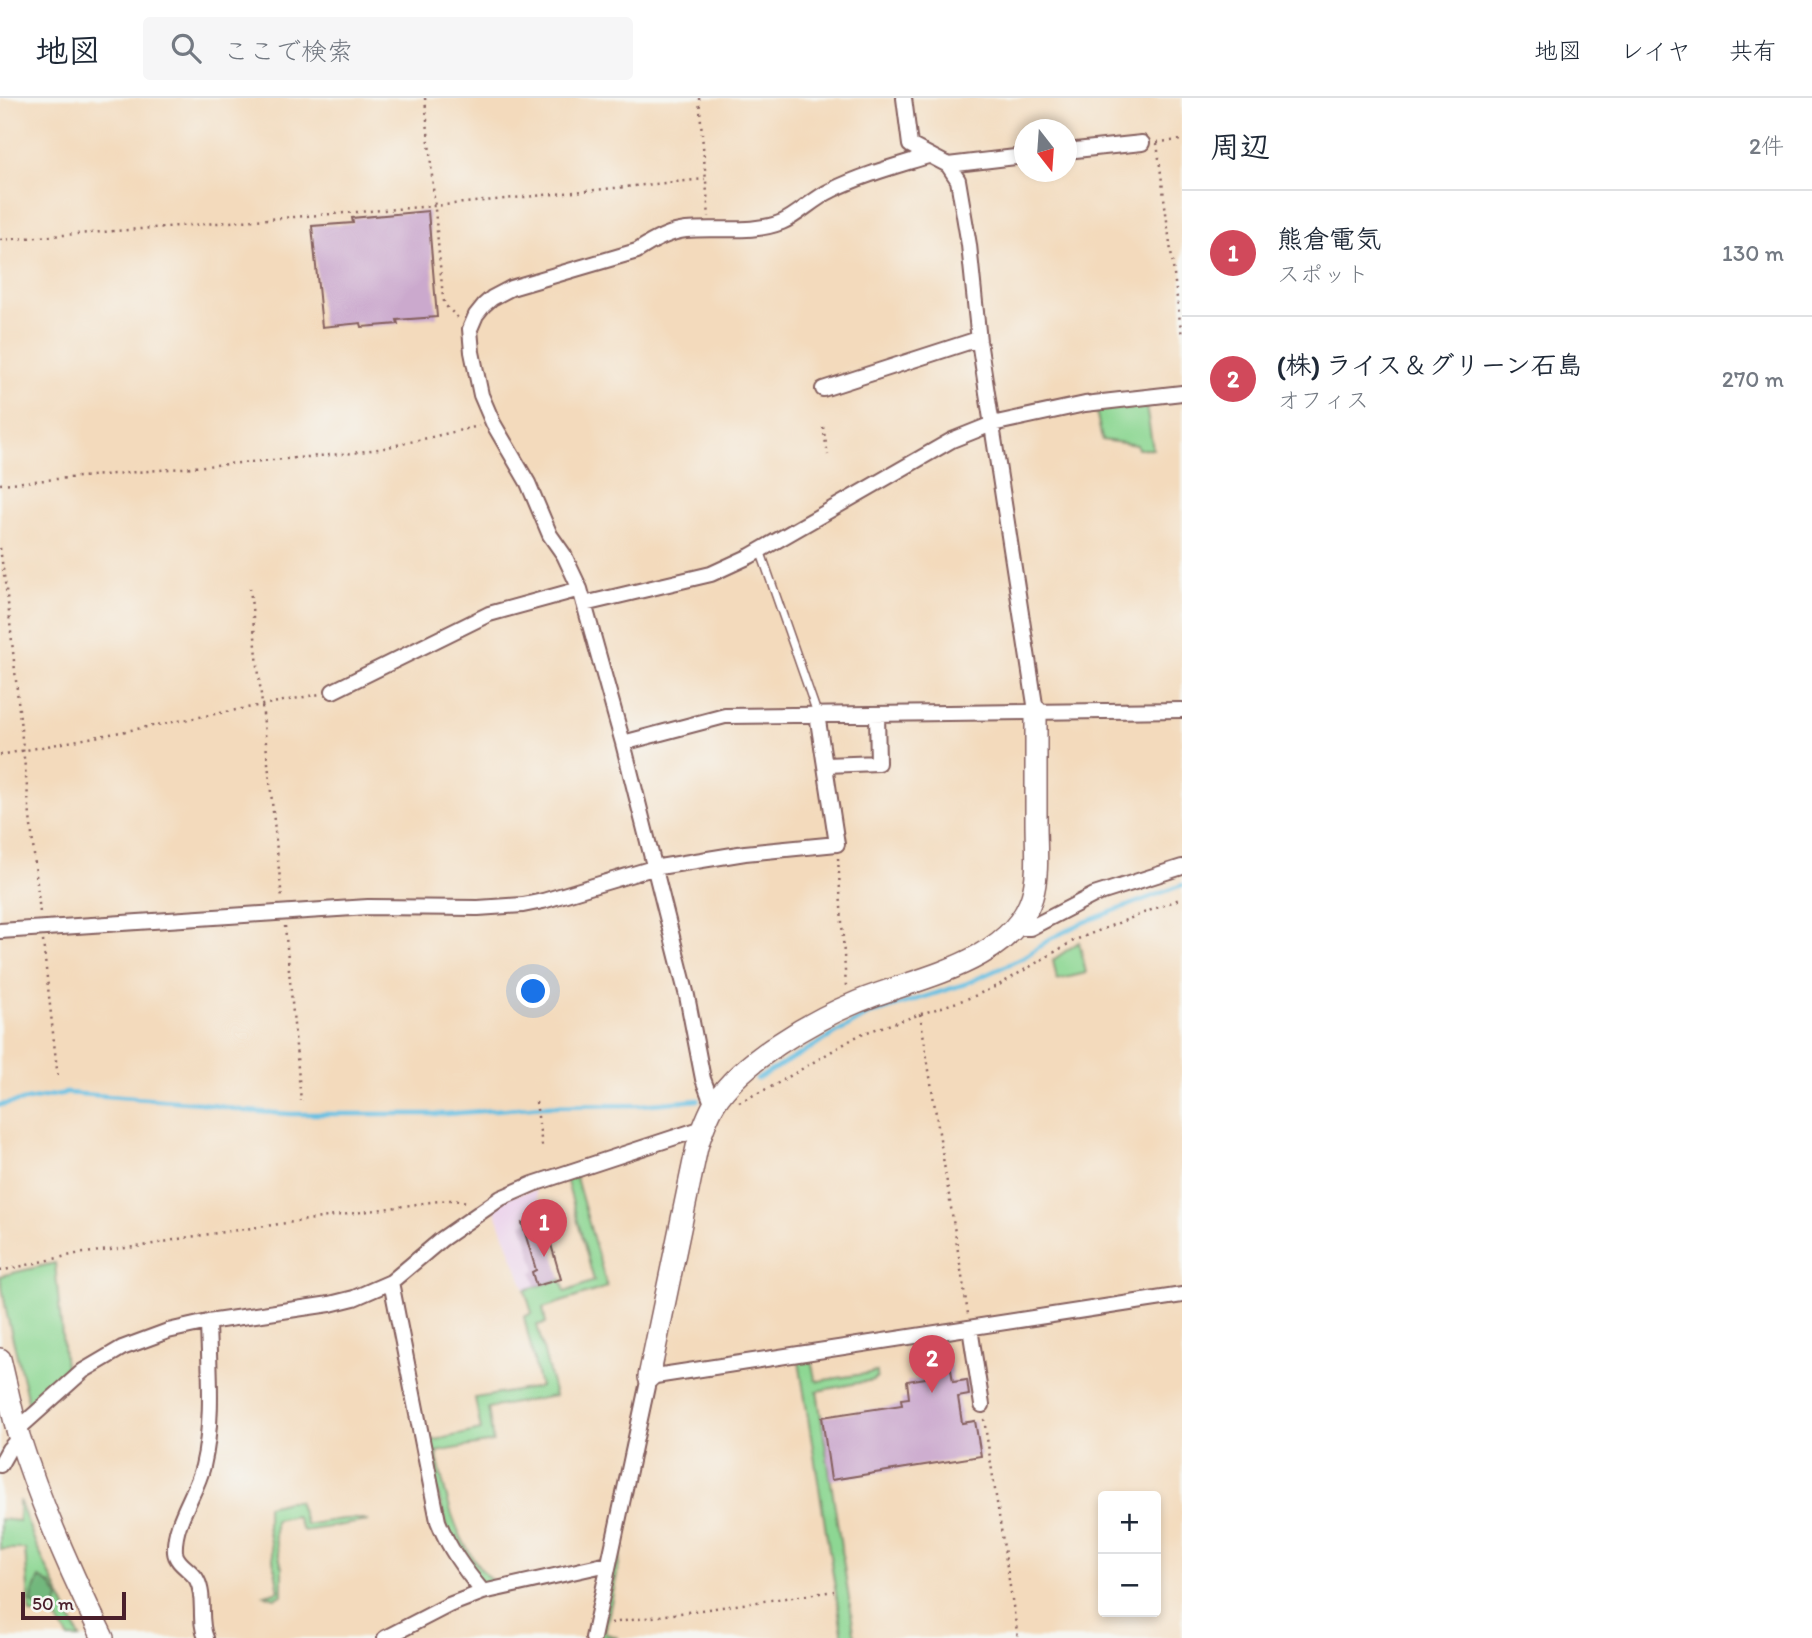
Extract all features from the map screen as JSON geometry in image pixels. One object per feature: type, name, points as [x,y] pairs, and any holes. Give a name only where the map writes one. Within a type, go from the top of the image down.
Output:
[{"type":"street","points":[[904,98],[908,141],[913,149],[948,165],[1014,157]]},
{"type":"street","points":[[1077,150],[1149,142]]},
{"type":"street","points":[[722,1105],[704,1079],[687,996],[623,743],[580,589],[564,555],[550,535],[528,483],[493,423],[481,394],[470,329],[484,305],[511,288],[637,251],[654,240],[679,231],[755,228],[783,222],[811,201],[857,178],[928,156]]},
{"type":"street","points":[[593,1638],[703,1128],[722,1105],[734,1080],[750,1065],[816,1021],[848,1006],[983,955],[1007,938],[1025,915],[1032,897],[1036,873],[1036,711],[978,339],[969,246],[958,180],[948,165]]},
{"type":"street","points":[[823,389],[978,339]]},
{"type":"street","points":[[584,604],[711,574],[760,550],[952,440],[992,424],[1085,404],[1182,393]]},
{"type":"street","points":[[333,691],[489,614],[580,589]]},
{"type":"street","points":[[623,743],[725,716],[1182,710]]},
{"type":"street","points":[[0,931],[284,911],[523,905],[653,868],[744,853],[837,844],[817,714]]},
{"type":"street","points":[[826,765],[878,763],[877,714]]},
{"type":"street","points":[[1015,928],[1030,929],[1094,895],[1182,867]]},
{"type":"street","points":[[0,1465],[19,1433],[64,1387],[101,1359],[122,1348],[168,1331],[208,1322],[354,1298],[391,1282],[483,1209],[523,1188],[703,1128]]},
{"type":"street","points":[[391,1282],[438,1521],[446,1543],[456,1559],[483,1592]]},
{"type":"street","points":[[649,1377],[1182,1295]]},
{"type":"street","points":[[206,1638],[202,1627],[200,1586],[197,1578],[175,1555],[177,1534],[200,1477],[206,1450],[208,1322]]},
{"type":"street","points":[[971,1328],[982,1405]]},
{"type":"street","points":[[0,1359],[19,1433],[55,1534],[103,1638]]},
{"type":"street","points":[[385,1638],[449,1605],[483,1592],[608,1564]]},
{"type":"lane","points":[[760,550],[817,714]]},
{"type":"path","points":[[425,98],[443,298],[449,310],[470,329]]},
{"type":"path","points":[[699,98],[711,230]]},
{"type":"path","points":[[1182,140],[1149,142],[1182,337]]},
{"type":"path","points":[[0,240],[434,206],[705,179]]},
{"type":"path","points":[[0,484],[353,453],[493,423]]},
{"type":"path","points":[[823,427],[828,455]]},
{"type":"path","points":[[0,548],[58,1079]]},
{"type":"path","points":[[250,588],[301,1101]]},
{"type":"path","points":[[0,755],[333,691]]},
{"type":"path","points":[[837,844],[848,1006]]},
{"type":"path","points":[[722,1105],[773,1086],[861,1034],[999,985],[1075,940],[1182,898]]},
{"type":"path","points":[[920,1014],[971,1328]]},
{"type":"path","points":[[536,1102],[542,1146]]},
{"type":"path","points":[[0,1271],[76,1254],[143,1247],[189,1237],[431,1202],[462,1200],[483,1209]]},
{"type":"path","points":[[982,1405],[1018,1638]]},
{"type":"path","points":[[611,1623],[834,1591]]},
{"type":"path","points":[[608,1632],[612,1616]]},
{"type":"shaded area","points":[[535,1190],[561,1279],[525,1290],[495,1210],[501,1198]]},
{"type":"green space","points":[[1145,401],[1153,449],[1138,449],[1137,445],[1102,440],[1096,410],[1099,407]]},
{"type":"green space","points":[[1079,942],[1086,973],[1057,980],[1053,960]]},
{"type":"green space","points":[[575,1174],[607,1287],[543,1308],[546,1323],[537,1325],[555,1396],[488,1408],[493,1442],[436,1452],[449,1506],[462,1540],[495,1584],[484,1587],[449,1539],[426,1442],[481,1430],[475,1398],[540,1387],[524,1317],[532,1313],[525,1290],[561,1279],[565,1292],[594,1281],[566,1178]]},
{"type":"green space","points":[[55,1263],[66,1377],[30,1409],[0,1276]]},
{"type":"green space","points":[[811,1359],[815,1379],[818,1381],[877,1372],[877,1377],[873,1380],[817,1391],[855,1638],[843,1638],[799,1361]]},
{"type":"green space","points":[[655,1387],[605,1633],[618,1638],[598,1638],[652,1389]]},
{"type":"green space","points":[[19,1500],[37,1547],[80,1638],[69,1638],[54,1615],[30,1614],[25,1549],[0,1549],[0,1519],[19,1521]]},
{"type":"green space","points":[[298,1501],[306,1525],[345,1519],[368,1521],[304,1531],[296,1516],[275,1520],[275,1538],[282,1568],[282,1595],[275,1598],[265,1595],[279,1591],[267,1526],[267,1506]]},
{"type":"green space","points":[[40,1578],[51,1585],[59,1598],[56,1609],[43,1610],[32,1603]]},
{"type":"building","points":[[428,211],[437,317],[397,320],[398,324],[362,327],[361,323],[322,327],[312,226],[353,223],[352,218]]},
{"type":"building","points":[[543,1217],[561,1279],[536,1286],[532,1272],[536,1270],[522,1223]]},
{"type":"building","points":[[950,1363],[953,1382],[967,1380],[969,1395],[958,1397],[962,1423],[975,1421],[981,1456],[831,1480],[822,1417],[902,1405],[901,1399],[909,1398],[907,1381],[926,1378],[925,1367]]},
{"type":"waterway","points":[[757,1079],[868,1015],[965,984],[1023,958],[1050,939],[1082,923],[1182,885]]},
{"type":"waterway","points":[[0,1105],[66,1093],[201,1103],[246,1111],[290,1114],[446,1114],[543,1106],[640,1105],[698,1100]]},
{"type":"place","name":"熊倉電気","points":[[544,1257]]},
{"type":"place","name":"(株) ライス＆グリーン石島","points":[[932,1393]]}]
